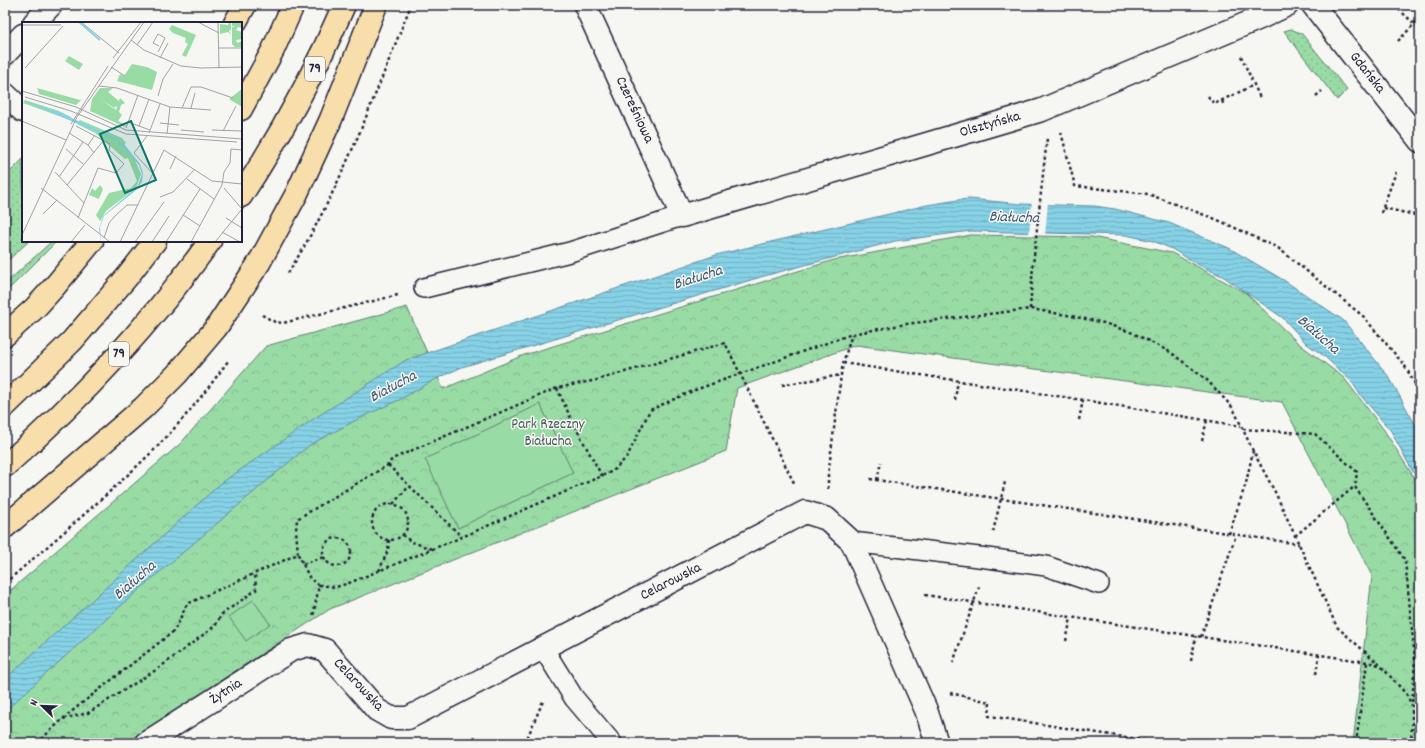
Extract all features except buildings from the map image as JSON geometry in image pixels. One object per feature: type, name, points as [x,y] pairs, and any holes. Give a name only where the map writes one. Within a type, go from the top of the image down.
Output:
[{"type":"main road","points":[[236,22],[244,5]]},
{"type":"main road","points":[[242,107],[294,5]]},
{"type":"main road","name":"79","points":[[242,194],[282,131],[311,76],[344,5]]},
{"type":"main road","points":[[5,527],[143,408],[177,374],[216,328],[259,263],[297,192],[331,119],[376,5]]},
{"type":"main road","points":[[5,335],[35,308],[91,242]]},
{"type":"main road","points":[[5,406],[72,341],[127,277],[154,242]]},
{"type":"main road","name":"79","points":[[10,461],[78,399],[168,298],[209,242]]},
{"type":"street","points":[[35,22],[51,5]]},
{"type":"street","name":"Czereśniowa","points":[[585,5],[682,216]]},
{"type":"street","name":"Olsztyńska","points":[[682,216],[698,210],[1042,110],[1287,5]]},
{"type":"street","name":"Gdańska","points":[[1313,5],[1420,141]]},
{"type":"street","points":[[5,54],[22,36]]},
{"type":"street","points":[[5,94],[22,111]]},
{"type":"street","points":[[805,512],[827,519],[852,542],[926,710],[937,743]]},
{"type":"street","name":"Celarowska","points":[[316,648],[377,710],[391,718],[408,718],[805,512]]},
{"type":"street","name":"Żytnia","points":[[159,739],[291,650],[316,648]]},
{"type":"lane","points":[[424,288],[570,252],[682,216]]},
{"type":"lane","points":[[852,542],[1046,566],[1099,584]]},
{"type":"lane","points":[[543,648],[574,698],[612,743]]},
{"type":"path","points":[[1394,5],[1420,29]]},
{"type":"path","points":[[1398,41],[1420,18]]},
{"type":"path","points":[[1238,50],[1260,98]]},
{"type":"path","points":[[1208,96],[1214,104],[1254,85]]},
{"type":"path","points":[[1316,96],[1322,91]]},
{"type":"path","points":[[1222,101],[1224,105]]},
{"type":"path","points":[[1060,129],[1075,186],[1148,194],[1218,220],[1278,248],[1363,316],[1405,366],[1420,393]]},
{"type":"path","points":[[1030,309],[1033,265],[1046,142]]},
{"type":"path","points":[[1381,213],[1396,172]]},
{"type":"path","points":[[1383,208],[1420,217]]},
{"type":"path","points":[[1415,222],[1420,217]]},
{"type":"path","points":[[257,321],[262,315],[275,322],[282,323],[424,288]]},
{"type":"path","points":[[805,512],[796,489],[740,375],[725,344],[597,380],[557,388],[392,459],[388,465],[297,519],[296,530],[298,554],[310,579],[319,585],[336,586],[349,583],[462,538],[614,471],[627,457],[650,410],[695,390],[740,375],[852,334],[906,324],[1030,309],[1104,323],[1133,333],[1170,352],[1207,380],[1233,408],[1253,451],[1275,492],[1337,627],[1380,666],[1407,695],[1412,706]]},
{"type":"path","points":[[827,519],[828,474],[841,375],[852,334]]},
{"type":"path","points":[[5,583],[128,475],[157,447],[208,389],[230,358]]},
{"type":"path","points":[[843,363],[1207,420],[1242,428],[1314,434],[1357,472],[1355,486],[1295,536]]},
{"type":"path","points":[[782,385],[841,375]]},
{"type":"path","points":[[955,400],[958,380]]},
{"type":"path","points":[[557,388],[572,421],[602,476]]},
{"type":"path","points":[[1079,420],[1083,400]]},
{"type":"path","points":[[1202,441],[1207,420]]},
{"type":"path","points":[[1229,534],[1246,483],[1253,451]]},
{"type":"path","points":[[877,480],[881,462]]},
{"type":"path","points":[[388,465],[462,538]]},
{"type":"path","points":[[870,479],[1299,544]]},
{"type":"path","points":[[393,504],[409,486]]},
{"type":"path","points":[[1355,486],[1405,560],[1415,659],[1411,743]]},
{"type":"path","points":[[384,504],[393,504],[402,508],[408,519],[406,530],[402,535],[398,538],[389,540],[381,538],[376,534],[373,529],[372,518],[374,512],[379,507],[384,504]]},
{"type":"path","points":[[402,535],[412,542],[433,549]]},
{"type":"path","points":[[1201,637],[1236,535]]},
{"type":"path","points":[[337,538],[342,539],[349,544],[351,553],[346,562],[342,565],[332,566],[328,564],[324,557],[322,551],[323,547],[329,540],[337,538]]},
{"type":"path","points":[[379,571],[388,550],[389,540]]},
{"type":"path","points":[[37,743],[77,707],[174,631],[187,604],[298,554]]},
{"type":"path","points":[[303,564],[324,557]]},
{"type":"path","points":[[63,719],[88,713],[159,668],[215,626],[222,614],[256,590],[255,573]]},
{"type":"path","points":[[316,648],[313,617],[319,585]]},
{"type":"path","points":[[925,595],[1367,662],[1380,666]]},
{"type":"path","points":[[1066,641],[1071,618]]},
{"type":"path","points":[[1191,661],[1196,636]]},
{"type":"path","points":[[1316,674],[1319,655]]},
{"type":"path","points":[[1356,743],[1367,662]]},
{"type":"path","points":[[525,743],[557,670]]},
{"type":"path","points":[[943,692],[990,702],[989,716],[1162,743]]},
{"type":"path","points":[[1412,721],[1420,743]]},
{"type":"green space","points":[[1291,29],[1302,34],[1347,90],[1337,100],[1284,31]]},
{"type":"green space","points":[[22,160],[22,242],[28,242],[5,263],[5,177]]},
{"type":"green space","name":"Park Rzeczny Białucha","points":[[971,235],[1092,237],[1172,253],[1246,293],[1298,343],[1344,378],[1384,430],[1420,487],[1420,743],[1353,743],[1372,576],[1282,402],[856,345],[737,388],[726,451],[330,609],[125,743],[5,743],[5,595],[180,444],[266,346],[407,307],[443,389],[524,355],[834,260]]},
{"type":"green space","points":[[51,242],[56,242],[5,293],[5,284]]},
{"type":"green space","points":[[540,404],[573,473],[458,528],[425,459]]},
{"type":"green space","points":[[253,600],[270,624],[246,641],[229,617]]},
{"type":"water","name":"Białucha","points":[[969,199],[1021,204],[1094,206],[1115,209],[1169,223],[1229,248],[1285,281],[1343,320],[1389,377],[1420,433],[1420,482],[1391,431],[1362,397],[1351,381],[1324,356],[1307,344],[1283,318],[1224,277],[1199,265],[1172,249],[1153,241],[1126,235],[971,231],[895,241],[764,276],[462,367],[328,435],[310,445],[288,463],[134,594],[5,711],[5,679],[220,484],[315,418],[406,360],[716,255],[927,205]]},
{"type":"pier","points":[[1032,202],[1048,202],[1045,235],[1029,234]]}]
